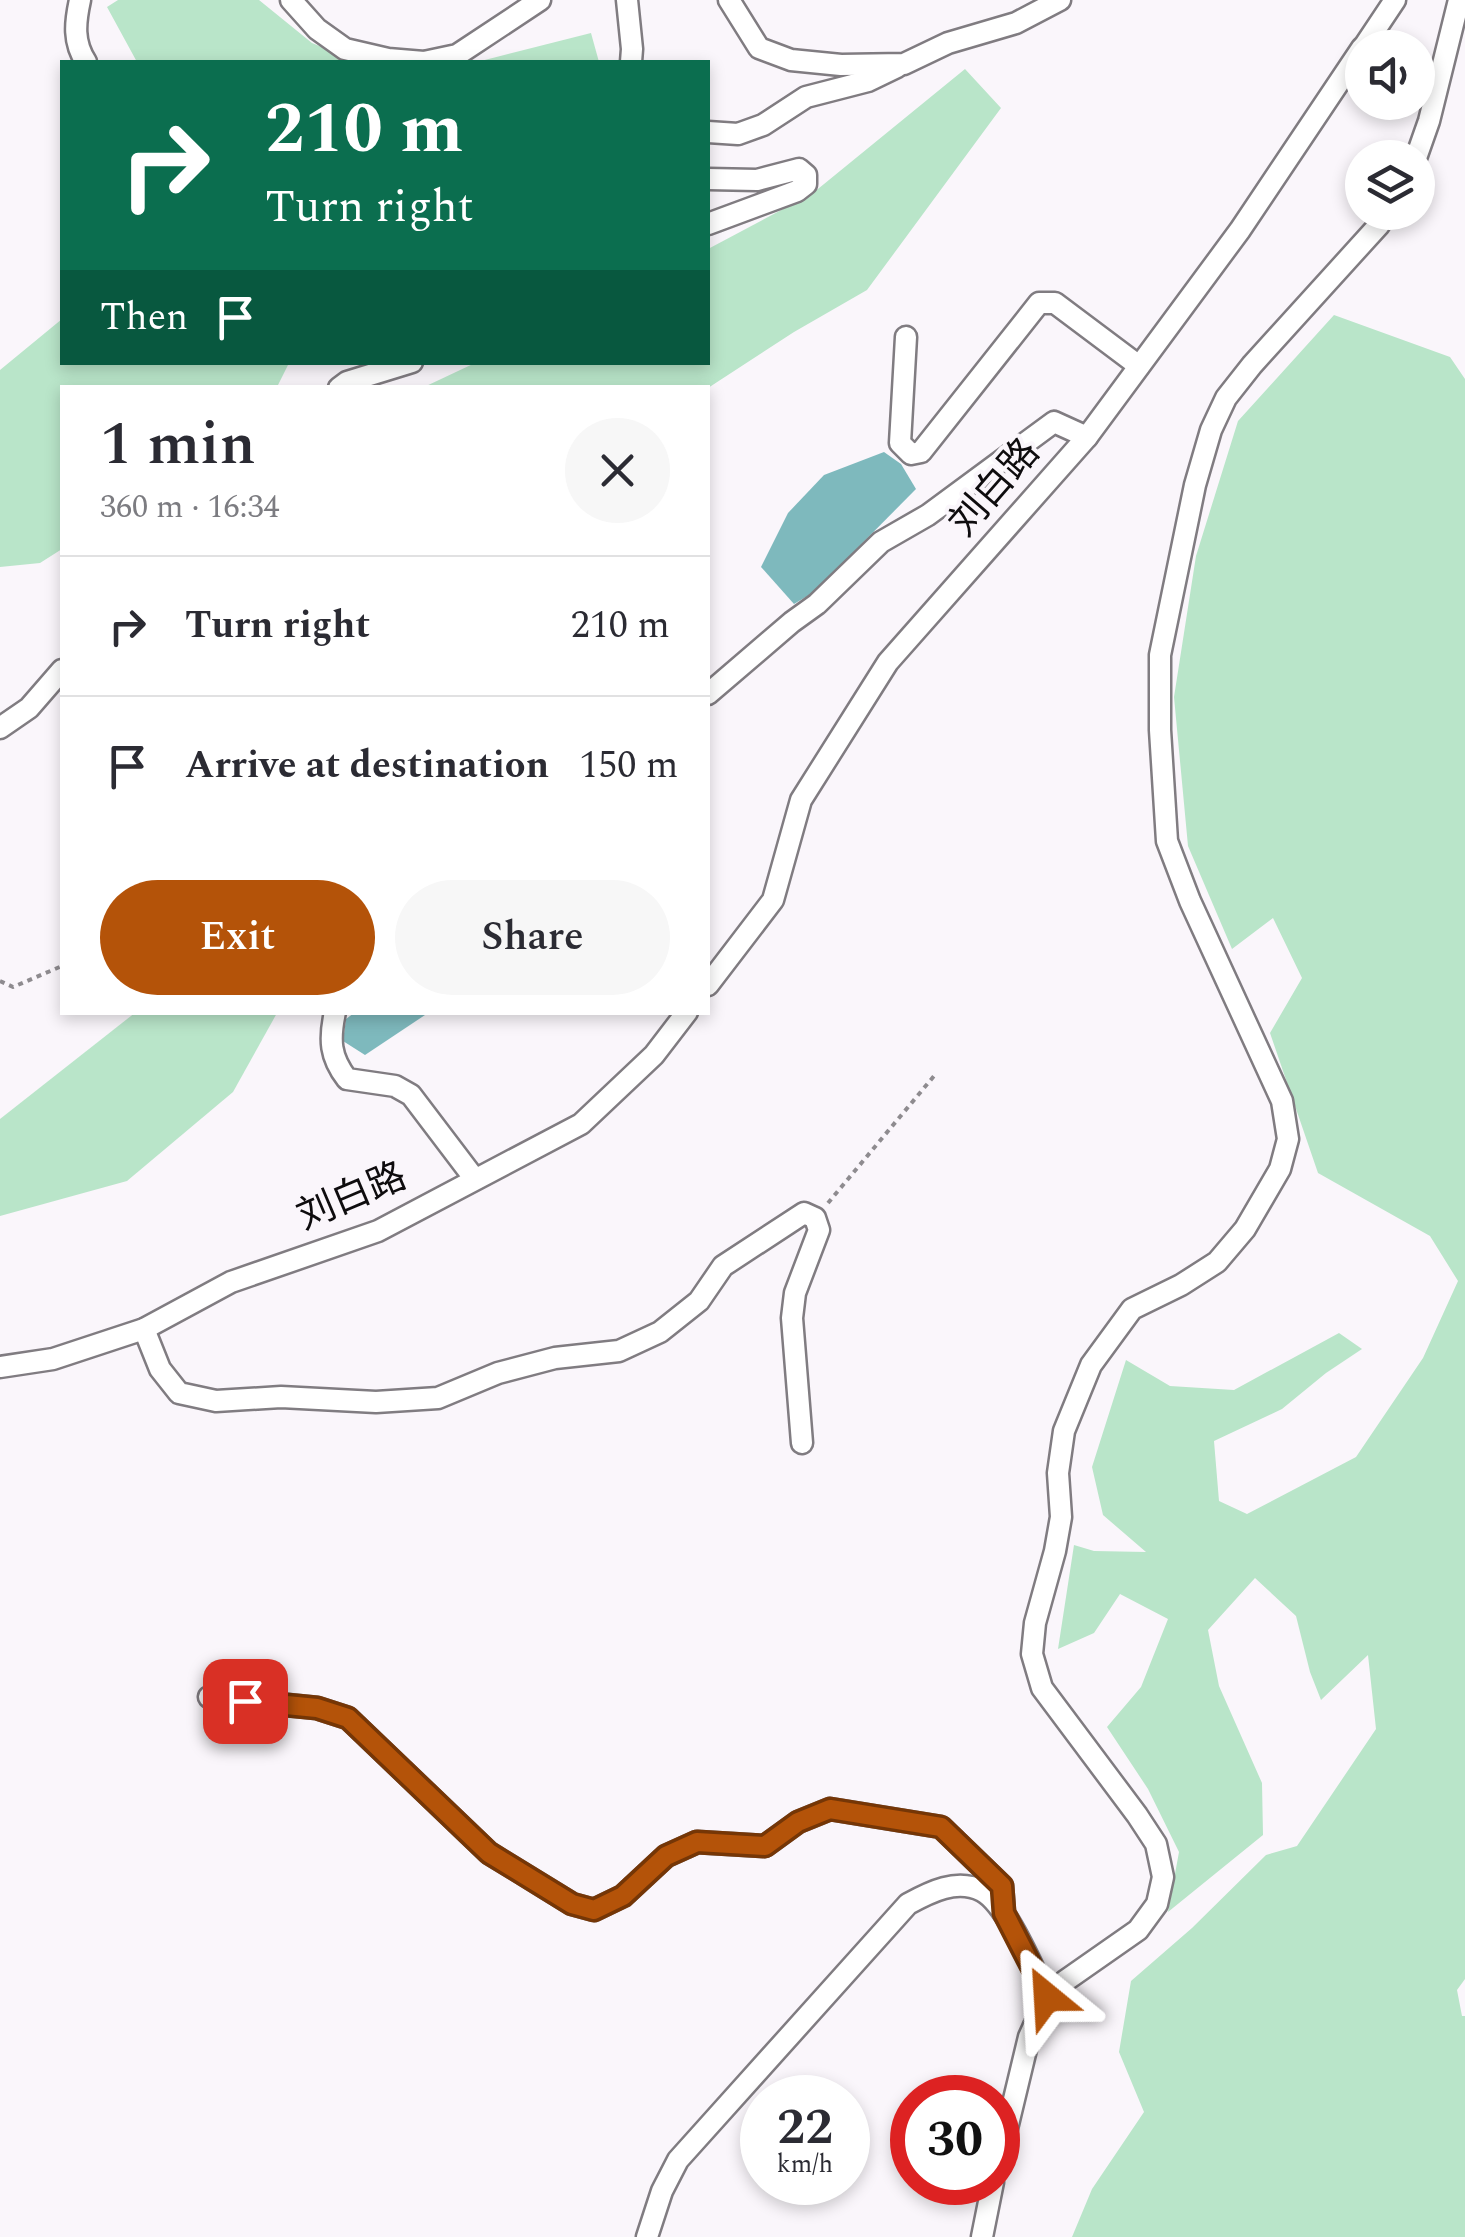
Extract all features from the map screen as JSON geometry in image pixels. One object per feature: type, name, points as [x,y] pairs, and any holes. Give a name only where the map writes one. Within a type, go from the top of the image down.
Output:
[{"type":"street","points":[[80,0],[75,26],[79,51],[85,60]]},
{"type":"street","points":[[290,0],[316,29],[345,49],[400,60]]},
{"type":"street","points":[[434,60],[458,55],[540,0]]},
{"type":"street","points":[[627,0],[631,60]]},
{"type":"street","points":[[728,0],[760,48],[791,60],[841,65],[904,64]]},
{"type":"street","points":[[710,132],[738,134],[750,130],[806,97],[868,82],[948,43],[1016,23],[1060,0]]},
{"type":"street","name":"刘白路","points":[[1375,30],[1395,0]]},
{"type":"street","points":[[1422,140],[1459,0]]},
{"type":"street","name":"刘白路","points":[[710,983],[773,900],[801,800],[888,662],[1087,437],[1240,230],[1345,75]]},
{"type":"street","points":[[710,179],[757,180],[800,169],[806,175],[806,184],[797,192],[710,223]]},
{"type":"street","points":[[1020,2075],[1029,2037],[1047,1997],[1138,1930],[1156,1904],[1163,1877],[1156,1844],[1042,1688],[1032,1654],[1034,1623],[1061,1517],[1058,1473],[1064,1431],[1090,1365],[1132,1310],[1217,1262],[1245,1230],[1280,1170],[1288,1139],[1282,1101],[1190,901],[1167,841],[1160,654],[1195,485],[1211,430],[1226,398],[1252,364],[1376,230]]},
{"type":"street","points":[[906,337],[900,443],[911,454],[921,452],[1039,303],[1054,302],[1139,366]]},
{"type":"street","points":[[343,385],[402,365]]},
{"type":"street","points":[[710,692],[817,604],[881,542],[928,515],[1054,422],[1087,437]]},
{"type":"street","points":[[0,728],[30,708],[60,672]]},
{"type":"street","points":[[334,1015],[331,1030],[335,1063],[347,1079],[396,1086],[411,1095],[474,1178]]},
{"type":"street","name":"刘白路","points":[[0,1367],[53,1359],[144,1329],[231,1282],[378,1231],[580,1124],[654,1055],[685,1015]]},
{"type":"street","points":[[144,1329],[160,1369],[179,1393],[216,1401],[281,1397],[376,1402],[438,1398],[498,1374],[555,1358],[619,1351],[660,1332],[698,1301],[724,1266],[804,1213],[816,1218],[819,1230],[794,1293],[792,1318],[802,1443]]},
{"type":"street","points":[[209,1697],[317,1708],[348,1718],[489,1853],[572,1904],[594,1910],[623,1896],[666,1856],[697,1842],[765,1846],[798,1822],[830,1809],[941,1827],[1002,1886],[1004,1913]]},
{"type":"street","points":[[647,2237],[662,2191],[678,2160],[908,1904],[933,1890],[964,1886],[984,1892],[1004,1913],[1047,1997]]},
{"type":"street","points":[[982,2237],[988,2205]]},
{"type":"path","points":[[0,980],[13,987],[60,967]]},
{"type":"path","points":[[816,1218],[934,1076]]},
{"type":"green space","points":[[118,0],[259,0],[312,43],[354,60],[136,60],[107,7]]},
{"type":"green space","points":[[591,33],[598,60],[485,60]]},
{"type":"green space","points":[[965,69],[1001,108],[867,290],[710,387],[428,385],[471,365],[710,365],[710,248],[813,193]]},
{"type":"green space","points":[[1334,315],[1450,357],[1465,379],[1465,1979],[1457,1990],[1465,2016],[1465,2237],[1072,2237],[1092,2189],[1144,2112],[1119,2052],[1131,1981],[1266,1855],[1297,1846],[1376,1729],[1368,1655],[1321,1700],[1296,1616],[1255,1578],[1208,1630],[1219,1686],[1262,1783],[1263,1835],[1168,1912],[1179,1852],[1148,1789],[1107,1727],[1141,1687],[1168,1619],[1120,1594],[1094,1633],[1058,1649],[1074,1545],[1094,1551],[1146,1552],[1103,1515],[1092,1467],[1126,1360],[1170,1386],[1234,1390],[1339,1333],[1362,1349],[1282,1409],[1214,1441],[1219,1501],[1247,1514],[1356,1457],[1423,1358],[1458,1281],[1430,1236],[1318,1173],[1270,1033],[1302,978],[1273,918],[1232,949],[1188,846],[1174,697],[1196,556],[1238,421]]},
{"type":"green space","points":[[60,321],[60,365],[288,365],[278,385],[60,385],[60,550],[40,563],[0,567],[0,370]]},
{"type":"green space","points":[[132,1015],[276,1015],[233,1092],[127,1181],[0,1216],[0,1119]]},
{"type":"water","points":[[884,452],[901,464],[916,489],[814,592],[794,604],[761,567],[788,513],[824,475]]},
{"type":"water","points":[[351,1015],[425,1015],[365,1055],[343,1041],[346,1019]]},
{"type":"route","points":[[245,1701],[317,1708],[348,1718],[489,1853],[572,1904],[594,1910],[623,1896],[666,1856],[697,1842],[765,1846],[798,1822],[830,1809],[941,1827],[1002,1886],[1004,1913],[1047,1997]]}]
